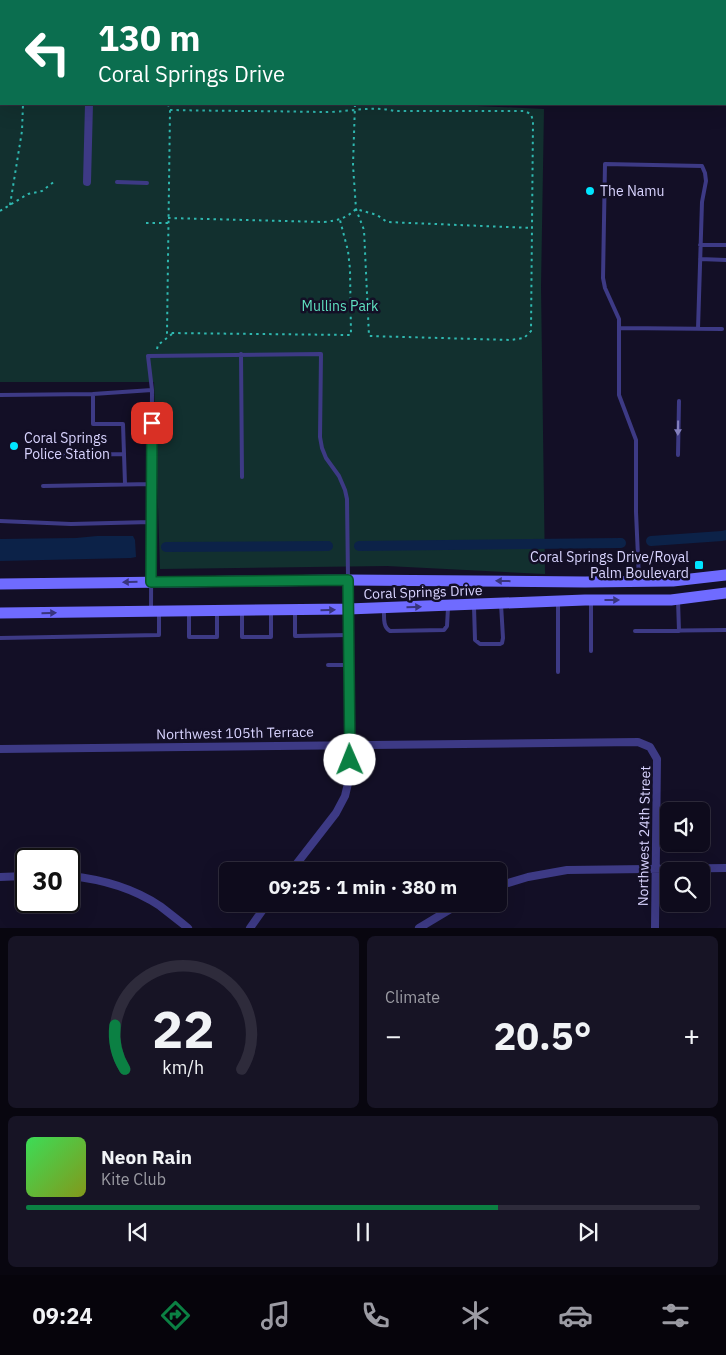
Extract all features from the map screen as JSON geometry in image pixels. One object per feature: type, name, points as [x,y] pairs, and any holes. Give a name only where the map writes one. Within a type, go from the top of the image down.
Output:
[{"type":"main road","name":"Coral Springs Drive","points":[[0,584],[348,580],[672,581],[726,575]]},
{"type":"main road","name":"Coral Springs Drive","points":[[0,613],[348,609],[558,601],[678,599],[726,593]]},
{"type":"street","points":[[87,182],[89,105]]},
{"type":"street","points":[[298,862],[336,813],[345,796],[350,775],[348,580]]},
{"type":"street","name":"Northwest 105th Terrace","points":[[0,749],[638,742],[650,747]]},
{"type":"street","name":"Northwest 24th Street","points":[[650,747],[657,759],[655,928]]},
{"type":"street","points":[[507,883],[528,877],[567,870],[726,868]]},
{"type":"street","points":[[0,877],[15,876]]},
{"type":"street","points":[[80,877],[100,880],[131,890],[158,905],[188,928]]},
{"type":"street","points":[[250,928],[262,912]]},
{"type":"street","points":[[419,928],[445,912]]},
{"type":"lane","points":[[639,581],[636,512],[636,440],[619,396],[619,319],[605,288],[603,278],[605,164],[702,166],[706,173],[702,202],[698,329]]},
{"type":"lane","points":[[117,182],[147,184]]},
{"type":"lane","points":[[700,244],[726,244]]},
{"type":"lane","points":[[700,260],[726,260]]},
{"type":"lane","points":[[620,328],[722,329]]},
{"type":"lane","points":[[241,354],[242,478]]},
{"type":"lane","points":[[0,638],[159,635],[151,582],[152,390],[148,356],[321,354],[320,437],[326,458],[339,476],[347,499],[348,580]]},
{"type":"lane","points":[[0,394],[93,394],[152,390]]},
{"type":"lane","points":[[93,394],[93,424],[123,424],[125,484]]},
{"type":"lane","points":[[678,455],[679,401]]},
{"type":"lane","points":[[43,456],[124,454]]},
{"type":"lane","points":[[43,486],[152,484]]},
{"type":"lane","points":[[0,521],[71,524],[151,522]]},
{"type":"lane","points":[[678,599],[678,631]]},
{"type":"lane","points":[[591,600],[592,651]]},
{"type":"lane","points":[[558,601],[558,672]]},
{"type":"lane","points":[[474,605],[475,640],[480,644],[500,644],[503,638],[501,604]]},
{"type":"lane","points":[[384,608],[387,630],[444,630],[448,626],[448,606]]},
{"type":"lane","points":[[242,610],[242,637],[271,637],[271,610]]},
{"type":"lane","points":[[295,610],[295,636],[348,635]]},
{"type":"lane","points":[[189,611],[189,637],[216,637],[217,611]]},
{"type":"lane","points":[[635,631],[726,630]]},
{"type":"lane","points":[[328,665],[348,665]]},
{"type":"path","points":[[10,204],[22,131],[23,105]]},
{"type":"path","points":[[168,105],[170,110],[167,333],[351,335],[350,269],[348,251],[340,220]]},
{"type":"path","points":[[170,110],[322,112],[355,110],[387,109],[394,111],[524,111],[531,114],[533,121],[531,331],[524,338],[511,340],[369,336],[364,230],[356,209],[353,165],[355,110],[355,105]]},
{"type":"path","points":[[0,211],[28,194],[42,191],[55,181]]},
{"type":"path","points":[[168,218],[324,222],[340,220],[350,215],[356,209]]},
{"type":"path","points":[[356,209],[377,215],[387,222],[532,228]]},
{"type":"path","points":[[146,222],[168,223]]},
{"type":"path","points":[[157,349],[158,345],[172,333]]},
{"type":"green space","name":"Mullins Park","points":[[0,105],[457,105],[544,109],[541,287],[545,574],[387,566],[160,569],[154,382],[0,382]]},
{"type":"water","points":[[133,536],[136,557],[0,561],[0,539]]},
{"type":"waterway","points":[[651,541],[726,535]]},
{"type":"waterway","points":[[359,546],[621,543]]},
{"type":"waterway","points":[[166,547],[328,546]]},
{"type":"place","name":"The Namu","points":[[590,191]]},
{"type":"place","name":"Coral Springs Police Station","points":[[14,446]]},
{"type":"place","name":"Coral Springs Drive/Royal Palm Boulevard","points":[[699,565]]},
{"type":"route","points":[[152,423],[151,582],[348,580],[350,760]]}]
